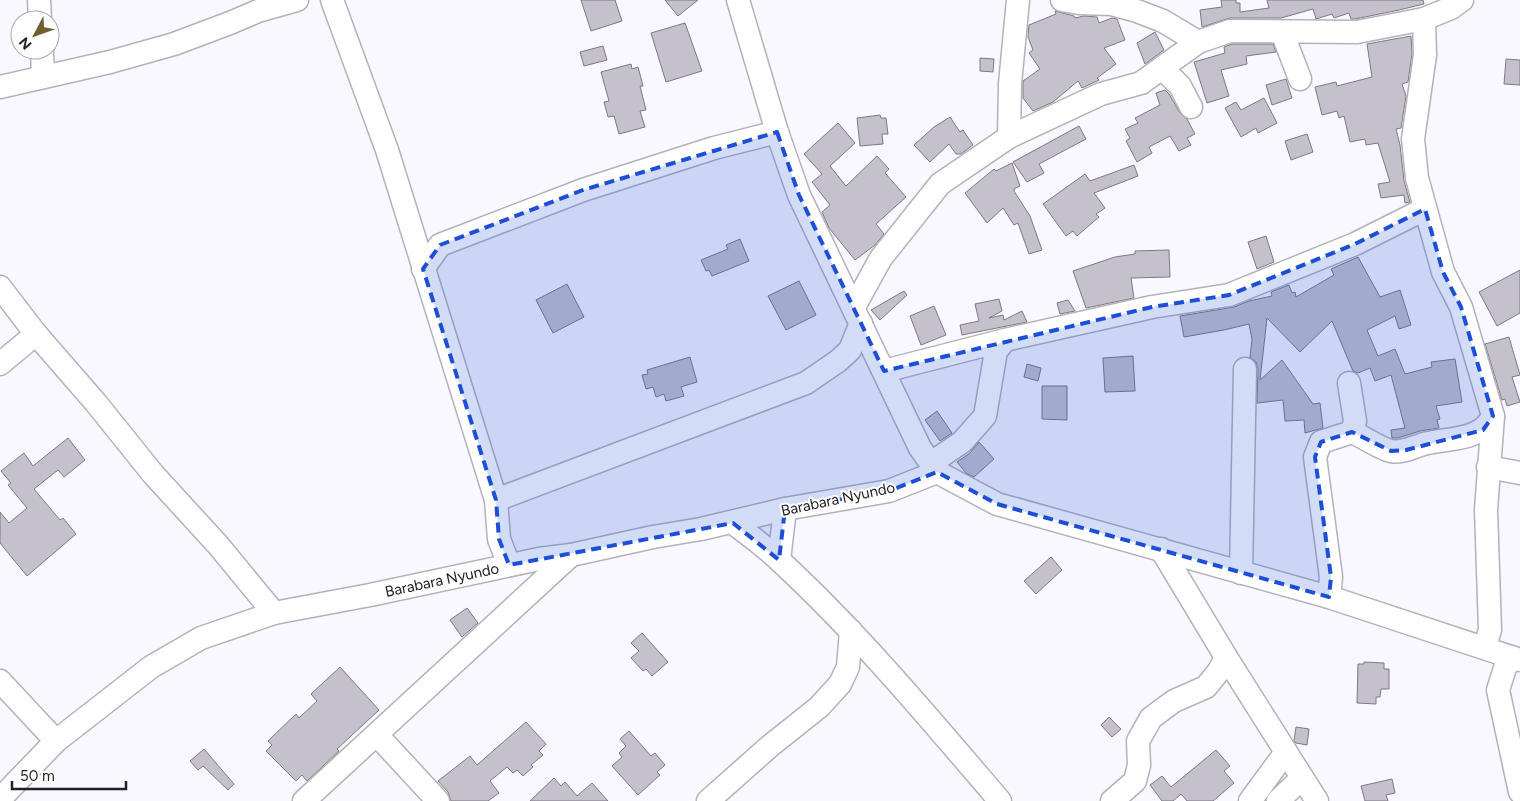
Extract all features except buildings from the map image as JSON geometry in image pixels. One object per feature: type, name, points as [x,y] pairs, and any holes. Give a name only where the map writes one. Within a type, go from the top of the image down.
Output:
[{"type":"street","points":[[0,87],[110,62],[174,44],[230,24],[258,11],[296,0]]},
{"type":"street","points":[[332,0],[386,150],[496,500],[498,539],[509,566]]},
{"type":"street","points":[[738,0],[799,195],[920,448],[934,468],[997,504],[1329,597],[1485,647],[1516,659],[1505,668],[1498,690],[1520,792]]},
{"type":"street","points":[[1009,137],[1010,84],[1018,0]]},
{"type":"street","points":[[1062,0],[1079,4],[1111,4],[1137,12],[1163,21],[1198,42]]},
{"type":"street","points":[[496,500],[806,383],[838,361],[850,350],[858,315],[881,258],[940,184],[1009,137],[1101,94],[1141,83],[1198,42],[1230,32],[1357,32],[1424,19],[1451,8],[1462,0]]},
{"type":"street","points":[[1424,19],[1425,55],[1413,139],[1416,178],[1443,272],[1461,308],[1493,416],[1486,510],[1490,630],[1485,647]]},
{"type":"street","points":[[1282,32],[1300,79]]},
{"type":"street","points":[[42,60],[43,77]]},
{"type":"street","points":[[1162,68],[1180,86],[1191,107]]},
{"type":"street","points":[[413,240],[440,245],[583,190],[714,148],[778,132]]},
{"type":"street","points":[[884,371],[1005,340],[1152,307],[1229,295],[1355,244],[1425,209]]},
{"type":"street","points":[[423,269],[440,245]]},
{"type":"street","points":[[0,287],[36,334],[154,474],[218,545],[274,613]]},
{"type":"street","points":[[0,364],[36,334]]},
{"type":"street","name":"Barabara Nyundo","points":[[0,799],[56,742],[151,667],[201,638],[274,613],[370,595],[539,559],[572,555],[653,537],[733,523],[785,509],[888,491],[934,468],[962,442],[985,416],[996,351],[1005,340]]},
{"type":"street","points":[[1241,573],[1245,368]]},
{"type":"street","points":[[1349,383],[1355,421],[1352,432]]},
{"type":"street","points":[[1329,597],[1331,577],[1315,457],[1321,442],[1352,432],[1391,451],[1406,450],[1427,443],[1461,438],[1483,430],[1490,424],[1493,416]]},
{"type":"street","points":[[1488,467],[1520,472]]},
{"type":"street","points":[[779,560],[785,509]]},
{"type":"street","points":[[733,523],[779,560],[851,631],[922,708],[1000,801]]},
{"type":"street","points":[[1160,549],[1317,801]]},
{"type":"street","points":[[304,801],[572,555]]},
{"type":"street","points":[[708,801],[770,746],[819,707],[840,684],[848,667],[851,631]]},
{"type":"street","points":[[1112,801],[1135,781],[1139,765],[1138,741],[1151,718],[1174,701],[1206,687],[1219,671],[1226,657]]},
{"type":"street","points":[[0,681],[56,742]]},
{"type":"street","points":[[377,735],[438,801]]},
{"type":"street","points":[[1250,801],[1286,752]]},
{"type":"street","points":[[1278,801],[1302,778]]},
{"type":"highlighted area","points":[[777,132],[799,195],[884,371],[1152,307],[1229,295],[1355,244],[1425,209],[1443,272],[1461,307],[1493,416],[1483,430],[1406,450],[1391,451],[1352,432],[1321,442],[1315,457],[1331,577],[1329,597],[997,504],[937,472],[889,491],[785,509],[779,560],[733,523],[509,565],[499,539],[496,500],[423,269],[440,245],[583,190]]}]
